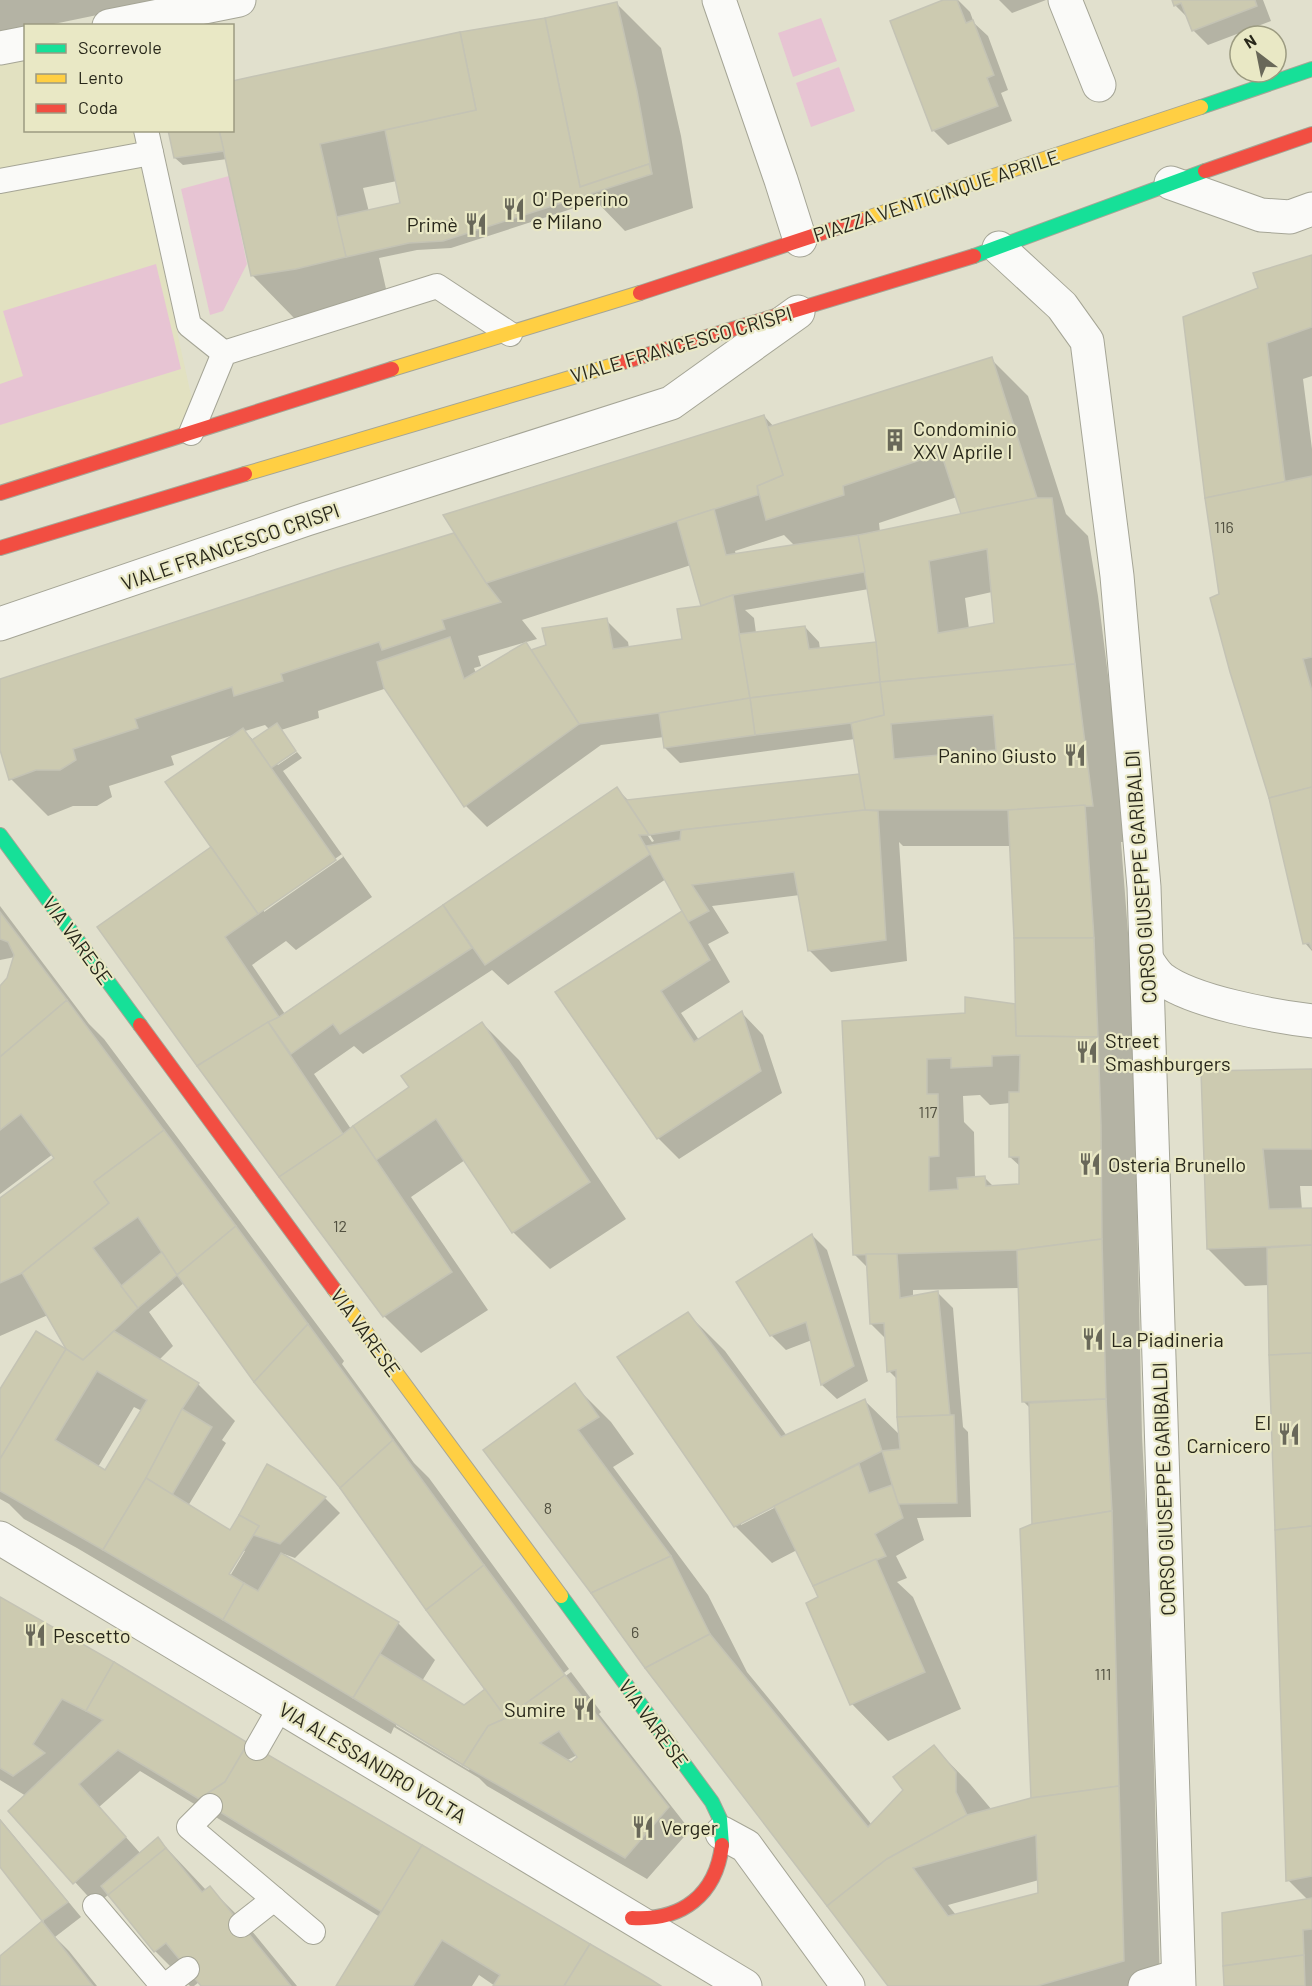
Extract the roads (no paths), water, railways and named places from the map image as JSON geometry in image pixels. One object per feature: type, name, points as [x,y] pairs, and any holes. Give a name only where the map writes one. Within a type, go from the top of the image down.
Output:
[{"type":"main road","name":"PIAZZA VENTICINQUE APRILE","points":[[800,240],[1312,69]]},
{"type":"main road","points":[[805,308],[999,248],[1171,183],[1312,134]]},
{"type":"main road","points":[[0,493],[275,405],[635,295],[800,240]]},
{"type":"main road","name":"VIALE FRANCESCO CRISPI","points":[[0,548],[805,308]]},
{"type":"main road","name":"VIA VARESE","points":[[0,835],[693,1776],[719,1817],[722,1853],[704,1891],[677,1912],[661,1917],[632,1918]]},
{"type":"street","points":[[119,24],[238,0]]},
{"type":"street","name":"PIAZZA VENTICINQUE APRILE","points":[[719,0],[800,240]]},
{"type":"street","points":[[1065,0],[1099,85]]},
{"type":"street","points":[[0,48],[24,43]]},
{"type":"street","points":[[1171,183],[1261,215],[1290,217],[1312,209]]},
{"type":"street","name":"CORSO GIUSEPPE GARIBALDI","points":[[999,248],[1062,306],[1087,341],[1117,576],[1144,887],[1178,1981]]},
{"type":"street","name":"VIALE FRANCESCO CRISPI","points":[[0,624],[307,519],[671,403],[805,308]]},
{"type":"street","points":[[1147,960],[1159,976],[1170,984],[1205,998],[1280,1017],[1312,1021]]},
{"type":"street","name":"VIA ALESSANDRO VOLTA","points":[[0,1538],[745,1986]]},
{"type":"street","points":[[722,1833],[746,1846],[848,1986]]},
{"type":"street","points":[[1145,1986],[1178,1981]]},
{"type":"lane","points":[[0,182],[148,142],[189,325],[224,353]]},
{"type":"lane","points":[[224,353],[437,286],[510,334]]},
{"type":"lane","points":[[191,433],[224,353]]},
{"type":"lane","points":[[257,1748],[281,1706]]},
{"type":"lane","points":[[210,1806],[189,1827],[313,1932]]},
{"type":"lane","points":[[242,1925],[274,1899]]},
{"type":"lane","points":[[95,1906],[164,1986],[187,1969]]},
{"type":"place","name":"O' Peperino e Milano","points":[[514,209]]},
{"type":"place","name":"Primè","points":[[476,224]]},
{"type":"place","name":"Condominio XXV Aprile I","points":[[895,440]]},
{"type":"place","name":"Panino Giusto","points":[[1075,755]]},
{"type":"place","name":"Street Smashburgers","points":[[1087,1052]]},
{"type":"place","name":"Osteria Brunello","points":[[1090,1164]]},
{"type":"place","name":"La Piadineria","points":[[1093,1339]]},
{"type":"place","name":"El Carnicero","points":[[1289,1434]]},
{"type":"place","name":"Pescetto","points":[[35,1635]]},
{"type":"place","name":"Sumire","points":[[584,1709]]},
{"type":"place","name":"Verger","points":[[643,1827]]}]
